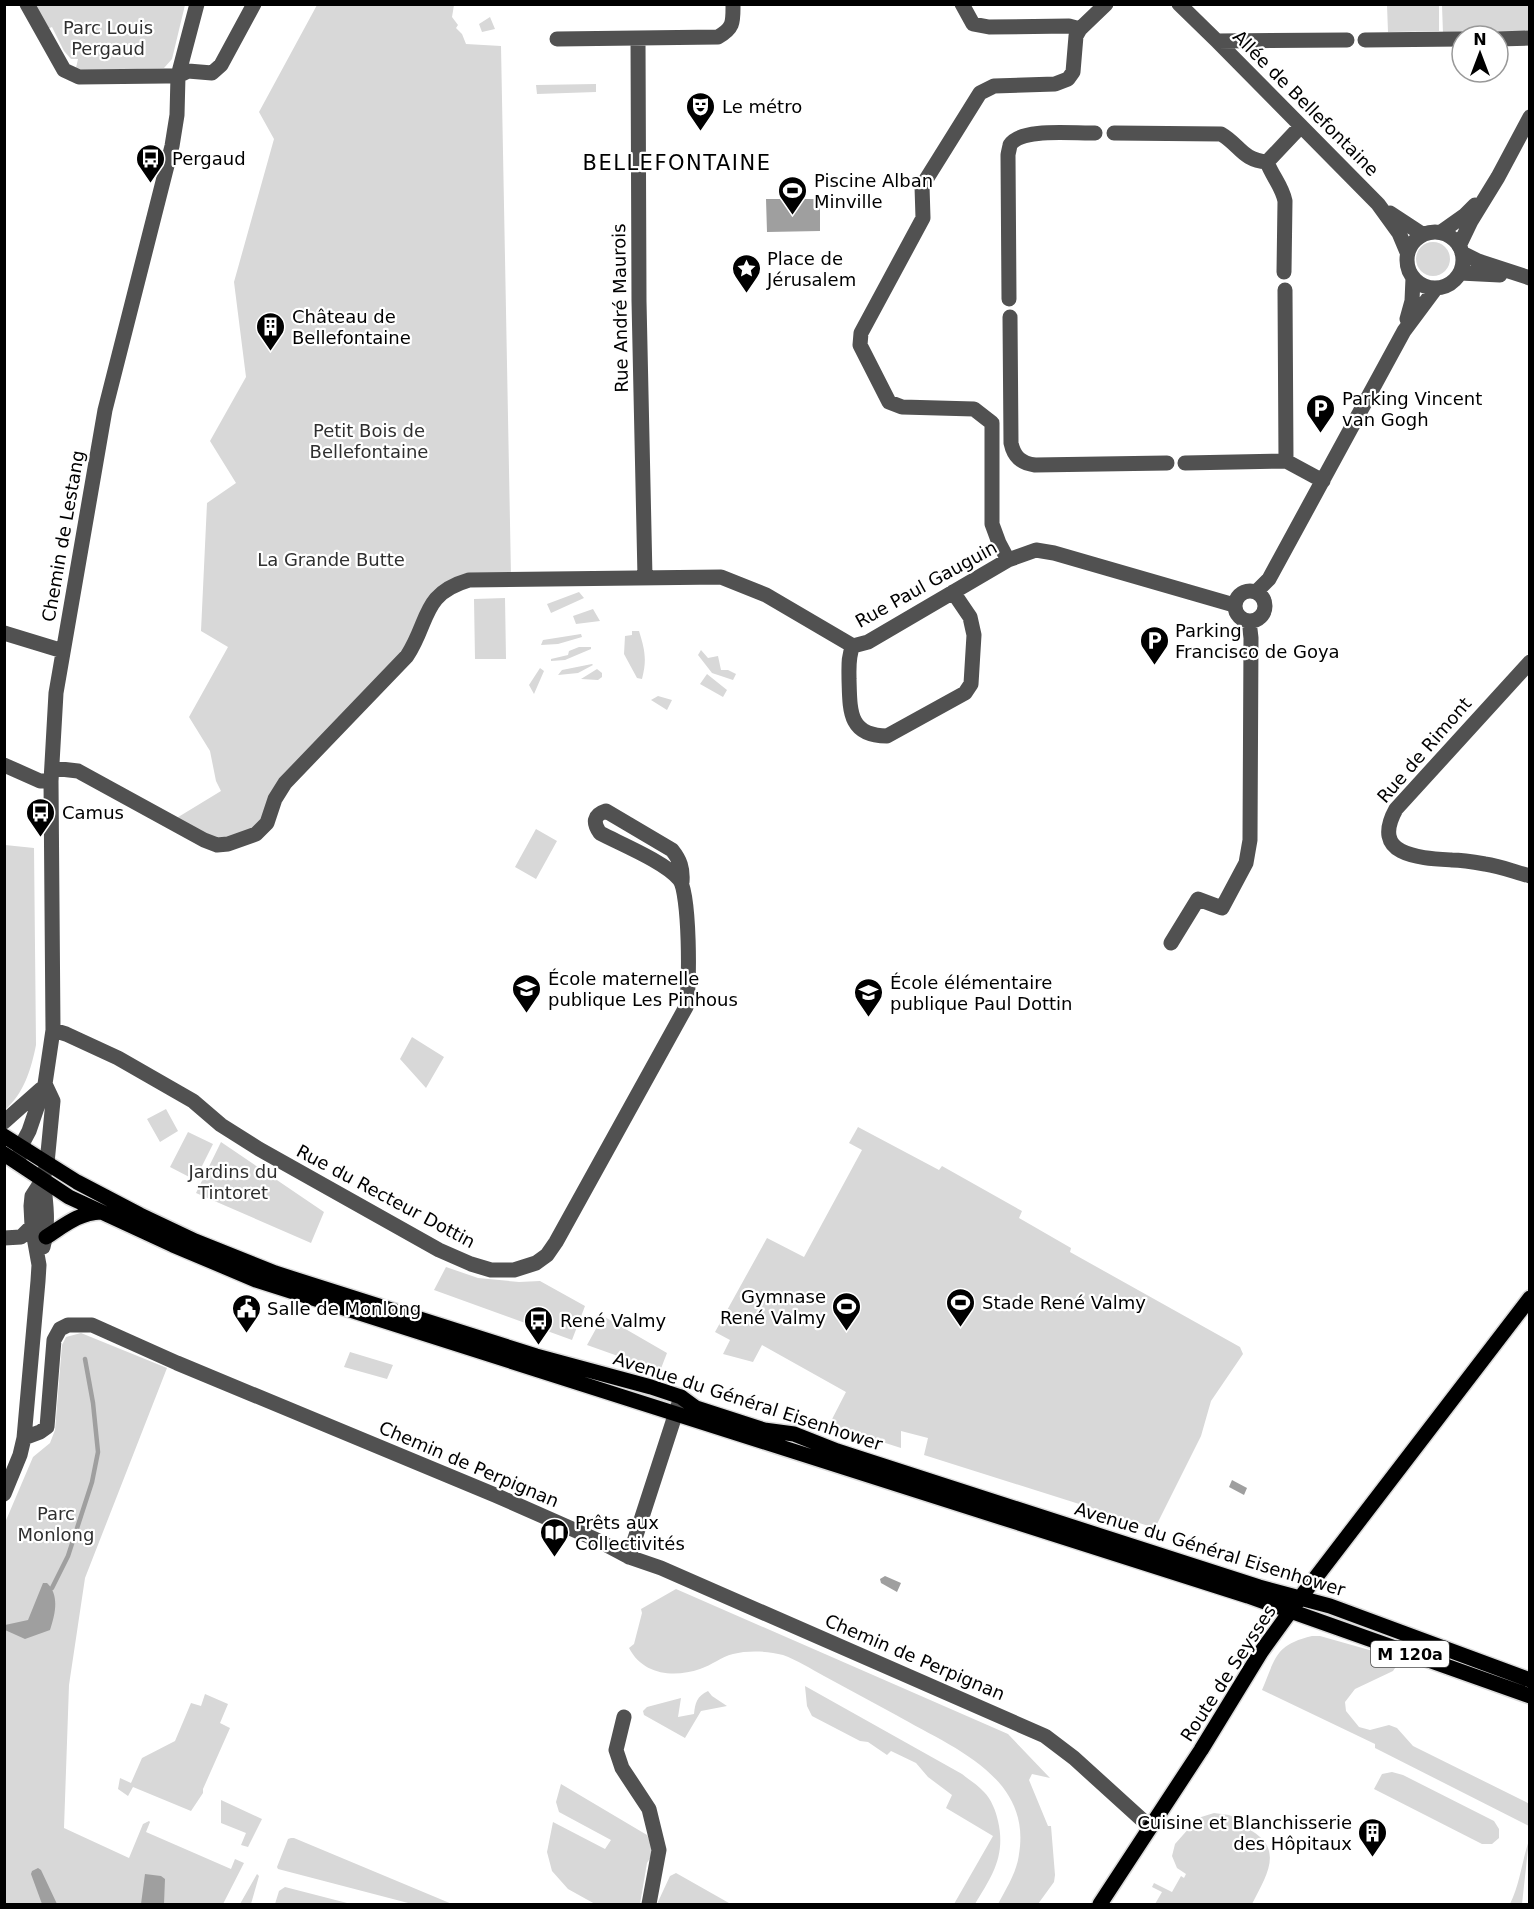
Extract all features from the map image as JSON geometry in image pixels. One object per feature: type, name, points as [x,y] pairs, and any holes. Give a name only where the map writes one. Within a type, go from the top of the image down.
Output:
[{"type":"main road","name":"Avenue du Général Eisenhower","points":[[4,1136],[89,1189],[195,1240],[275,1273],[536,1356],[645,1385],[681,1397],[696,1408],[764,1430],[794,1434],[837,1451],[1259,1587],[1330,1606],[1530,1680]]},
{"type":"main road","name":"Avenue du Général Eisenhower","points":[[4,1154],[69,1197],[256,1280],[1255,1598],[1530,1696]]},
{"type":"main road","points":[[46,1237],[79,1216],[89,1212],[101,1212]]},
{"type":"main road","name":"Route de Seysses","points":[[1101,1905],[1261,1652],[1530,1298]]},
{"type":"street","points":[[27,4],[64,70],[79,77],[178,76],[188,72],[212,73],[220,65],[254,4]]},
{"type":"street","name":"Chemin de Lestang","points":[[19,1163],[21,1146],[29,1131],[45,1084],[53,1030],[51,775],[54,714],[63,651],[105,410],[176,130],[178,76],[197,4]]},
{"type":"street","points":[[557,39],[718,37],[729,31],[733,21],[733,4]]},
{"type":"street","points":[[962,4],[973,24],[1069,26],[1080,29]]},
{"type":"street","points":[[1008,560],[992,524],[992,423],[974,409],[902,407],[889,402],[860,345],[861,333],[923,218],[922,186],[980,93],[994,86],[1055,84],[1068,79],[1073,72],[1076,36],[1080,29],[1106,4]]},
{"type":"street","name":"Allée de Bellefontaine","points":[[1179,4],[1378,204],[1399,233],[1407,252]]},
{"type":"street","points":[[1510,39],[1530,38]]},
{"type":"street","name":"Rue André Maurois","points":[[638,39],[639,290],[645,577]]},
{"type":"street","points":[[1365,40],[1450,39]]},
{"type":"street","points":[[1217,41],[1347,40]]},
{"type":"street","points":[[1257,592],[1269,579],[1404,331],[1427,297],[1436,288],[1454,281],[1460,273],[1463,260],[1461,250],[1488,192],[1530,117]]},
{"type":"street","points":[[1267,162],[1301,126]]},
{"type":"street","points":[[1009,299],[1008,155],[1010,145],[1028,134],[1095,133]]},
{"type":"street","points":[[1114,133],[1212,133],[1227,137],[1245,156],[1256,161],[1267,162]]},
{"type":"street","points":[[1267,162],[1271,174],[1283,192],[1285,201],[1284,272]]},
{"type":"street","points":[[1441,232],[1465,215],[1488,192]]},
{"type":"street","name":"Allée de Bellefontaine","points":[[1378,204],[1422,234]]},
{"type":"street","points":[[1436,288],[1420,284],[1408,270],[1407,252],[1415,239],[1428,232],[1441,232],[1452,237],[1461,250],[1473,259],[1527,278]]},
{"type":"street","points":[[1460,273],[1527,278]]},
{"type":"street","points":[[1404,331],[1412,301],[1413,278]]},
{"type":"street","points":[[1285,290],[1286,461]]},
{"type":"street","points":[[1010,317],[1011,443],[1016,456],[1021,461],[1035,465],[1167,463]]},
{"type":"street","points":[[1185,463],[1286,461],[1323,481]]},
{"type":"street","name":"Rue Paul Gauguin","points":[[4,765],[40,781],[51,775],[78,771],[217,845],[228,844],[256,834],[267,823],[275,799],[285,783],[406,656],[416,641],[429,609],[443,591],[454,584],[469,580],[721,577],[766,595],[853,646],[868,642],[1008,560],[1036,550],[1054,553],[1234,605]]},
{"type":"street","points":[[1245,591],[1257,592],[1264,601],[1265,607],[1260,617],[1249,621],[1238,616],[1234,605],[1239,594],[1245,591]]},
{"type":"street","points":[[853,646],[849,657],[850,716],[858,726],[874,736],[887,736],[965,693],[970,684],[974,635],[970,617],[953,592]]},
{"type":"street","points":[[1171,943],[1198,898],[1222,908],[1246,863],[1250,840],[1251,638],[1249,621]]},
{"type":"street","points":[[4,633],[63,651]]},
{"type":"street","name":"Rue de Rimont","points":[[1530,662],[1396,808],[1389,821],[1388,835],[1394,845],[1406,854],[1428,859],[1491,864],[1530,876]]},
{"type":"street","name":"Rue du Recteur Dottin","points":[[53,1030],[127,1064],[193,1101],[221,1125],[259,1149],[439,1250],[491,1270],[514,1270],[536,1263],[547,1255],[556,1242],[686,1007],[689,978],[687,925],[683,872],[679,858],[672,849],[606,811],[598,813],[595,825],[600,833],[669,869],[682,882]]},
{"type":"street","points":[[4,1122],[45,1084]]},
{"type":"street","name":"Chemin de Lestang","points":[[39,1265],[32,1227],[32,1197],[43,1179],[47,1163],[52,1101],[45,1084]]},
{"type":"street","name":"Chemin de Lestang","points":[[4,1494],[20,1455],[24,1438],[39,1265],[46,1237],[47,1212],[43,1179]]},
{"type":"street","points":[[4,1238],[21,1237],[32,1227]]},
{"type":"street","name":"Chemin de Perpignan","points":[[24,1438],[47,1427],[54,1340],[60,1329],[68,1325],[92,1325],[177,1363],[495,1495],[597,1540],[629,1557],[661,1568],[1045,1736],[1074,1758],[1150,1827]]},
{"type":"street","points":[[629,1557],[681,1397]]},
{"type":"street","points":[[624,1717],[616,1750],[622,1768],[649,1809],[659,1850],[650,1905]]},
{"type":"green space","name":"Parc Louis Pergaud","points":[[31,5],[185,5],[172,59],[164,68],[82,71],[76,68],[78,59],[71,59],[64,51],[52,27],[45,30]]},
{"type":"green space","name":"Petit Bois de Bellefontaine","points":[[317,5],[454,5],[452,17],[466,44],[501,46],[511,576],[449,584],[408,647],[263,819],[253,830],[216,843],[175,819],[221,791],[216,781],[210,751],[189,717],[228,647],[201,631],[207,503],[236,483],[210,441],[246,377],[234,282],[274,139],[259,112]]},
{"type":"green space","points":[[1387,5],[1439,5],[1439,31],[1388,32]]},
{"type":"green space","points":[[1442,5],[1529,5],[1529,33],[1510,33],[1510,24],[1450,24],[1450,34],[1443,34]]},
{"type":"green space","points":[[490,17],[495,29],[482,32],[479,24]]},
{"type":"green space","points":[[596,84],[596,92],[537,94],[536,85]]},
{"type":"green space","points":[[1433,242],[1445,247],[1450,259],[1445,271],[1433,276],[1421,271],[1416,259],[1421,247]]},
{"type":"green space","points":[[579,592],[584,598],[551,613],[547,604]]},
{"type":"green space","points":[[505,598],[506,659],[475,659],[474,599]]},
{"type":"green space","points":[[593,609],[600,621],[576,624],[573,616]]},
{"type":"green space","points":[[632,631],[639,631],[644,650],[642,679],[637,678],[624,654],[625,636],[632,635]]},
{"type":"green space","points":[[581,634],[582,637],[558,644],[541,645],[543,640]]},
{"type":"green space","points":[[579,647],[591,647],[591,649],[565,660],[551,661],[551,659],[568,655],[569,651]]},
{"type":"green space","points":[[701,650],[708,658],[718,656],[721,670],[728,670],[736,674],[733,680],[712,673],[698,655]]},
{"type":"green space","points":[[592,664],[578,673],[558,675],[562,670]]},
{"type":"green space","points":[[540,668],[544,671],[534,694],[529,685]]},
{"type":"green space","points":[[597,669],[602,673],[602,677],[598,680],[581,679]]},
{"type":"green space","points":[[707,674],[727,690],[723,697],[700,684]]},
{"type":"green space","points":[[658,696],[672,700],[667,710],[651,700]]},
{"type":"green space","points":[[536,829],[557,841],[536,879],[515,867]]},
{"type":"green space","points":[[5,845],[34,848],[36,1045],[26,1080],[17,1096],[5,1110]]},
{"type":"green space","points":[[412,1037],[444,1057],[426,1088],[400,1059]]},
{"type":"green space","points":[[166,1109],[178,1131],[160,1142],[147,1119]]},
{"type":"green space","name":"Stade René Valmy","points":[[858,1127],[939,1170],[942,1166],[1022,1211],[1019,1218],[1071,1248],[1070,1252],[1240,1347],[1243,1354],[1211,1401],[1201,1436],[1155,1528],[924,1455],[928,1438],[901,1431],[901,1448],[829,1425],[846,1392],[762,1345],[753,1362],[723,1354],[730,1340],[715,1332],[767,1238],[804,1257],[862,1150],[849,1143]]},
{"type":"green space","points":[[188,1132],[213,1144],[195,1180],[170,1167]]},
{"type":"green space","name":"Jardins du Tintoret","points":[[221,1142],[324,1212],[311,1243],[196,1193]]},
{"type":"green space","points":[[446,1267],[478,1278],[519,1282],[540,1281],[585,1306],[572,1340],[434,1290]]},
{"type":"green space","points":[[603,1316],[667,1353],[660,1371],[587,1345]]},
{"type":"green space","name":"Parc Monlong","points":[[81,1333],[167,1368],[85,1578],[69,1685],[64,1828],[129,1858],[143,1824],[149,1821],[146,1832],[231,1869],[235,1859],[244,1863],[223,1904],[5,1904],[4,1525],[33,1457],[50,1443],[55,1430],[62,1345],[66,1337]]},
{"type":"green space","points":[[350,1352],[393,1365],[387,1379],[344,1367]]},
{"type":"green space","points":[[676,1589],[1008,1734],[1050,1778],[1032,1774],[1029,1780],[1048,1826],[1051,1826],[1055,1875],[1054,1882],[1038,1904],[998,1904],[1016,1867],[1020,1827],[1013,1804],[1000,1784],[963,1752],[783,1655],[758,1652],[733,1654],[700,1669],[680,1673],[660,1672],[642,1664],[629,1648],[634,1644],[641,1609]]},
{"type":"green space","points":[[1312,1636],[1320,1636],[1380,1653],[1395,1660],[1397,1665],[1393,1671],[1355,1689],[1345,1702],[1346,1711],[1359,1727],[1370,1730],[1389,1725],[1397,1728],[1413,1746],[1526,1802],[1529,1804],[1529,1826],[1375,1748],[1375,1744],[1262,1690],[1278,1654],[1291,1644]]},
{"type":"green space","points":[[805,1686],[962,1774],[987,1795],[997,1817],[1000,1833],[999,1855],[992,1875],[975,1904],[954,1904],[993,1836],[946,1808],[952,1795],[928,1777],[916,1763],[891,1751],[887,1755],[868,1742],[860,1741],[812,1716],[807,1706]]},
{"type":"green space","points":[[708,1691],[727,1706],[701,1711],[685,1738],[644,1715],[643,1711],[647,1707],[681,1698],[678,1717],[694,1714],[697,1700]]},
{"type":"green space","points":[[205,1694],[228,1704],[220,1723],[230,1728],[203,1793],[191,1811],[133,1787],[128,1796],[118,1789],[120,1778],[131,1783],[142,1758],[175,1741],[191,1703],[201,1706]]},
{"type":"green space","points":[[1392,1772],[1403,1775],[1494,1821],[1499,1829],[1499,1838],[1492,1844],[1482,1844],[1374,1789],[1382,1774]]},
{"type":"green space","points":[[561,1784],[647,1835],[654,1852],[647,1863],[640,1904],[595,1904],[568,1889],[552,1871],[547,1852],[553,1822],[605,1849],[611,1840],[559,1812],[556,1802]]},
{"type":"green space","points":[[221,1800],[262,1819],[248,1847],[241,1845],[246,1833],[221,1823]]},
{"type":"green space","points":[[1214,1813],[1229,1815],[1245,1823],[1244,1827],[1257,1834],[1269,1852],[1268,1871],[1252,1904],[1155,1904],[1162,1892],[1152,1887],[1154,1883],[1172,1892],[1181,1876],[1184,1878],[1186,1874],[1177,1868],[1172,1856],[1175,1844],[1198,1818]]},
{"type":"green space","points":[[291,1838],[452,1904],[412,1904],[278,1869],[288,1839]]},
{"type":"green space","points":[[1529,1840],[1522,1904],[1510,1904],[1516,1889]]},
{"type":"green space","points":[[676,1873],[729,1903],[657,1904],[670,1876]]},
{"type":"green space","points":[[257,1874],[259,1876],[251,1904],[240,1904]]},
{"type":"green space","points":[[285,1887],[351,1904],[275,1904],[279,1891]]},
{"type":"shaded area","name":"Piscine Alban Minville","points":[[766,199],[820,199],[820,231],[767,232]]},
{"type":"shaded area","points":[[1232,1480],[1247,1488],[1244,1495],[1229,1487]]},
{"type":"shaded area","points":[[885,1576],[901,1583],[897,1592],[881,1583],[880,1579]]},
{"type":"shaded area","points":[[43,1583],[47,1583],[51,1588],[55,1599],[55,1612],[50,1630],[25,1639],[5,1630],[5,1625],[28,1620]]},
{"type":"shaded area","points":[[38,1868],[57,1904],[42,1904],[31,1874]]},
{"type":"shaded area","points":[[145,1874],[161,1876],[165,1879],[164,1904],[141,1904]]},
{"type":"waterway","points":[[52,1588],[68,1556],[92,1482],[98,1452],[93,1403],[85,1359]]},
{"type":"place","name":"Le métro","points":[[701,132]]},
{"type":"place","name":"Pergaud","points":[[151,184]]},
{"type":"place","name":"Piscine Alban Minville","points":[[793,216]]},
{"type":"place","name":"Place de Jérusalem","points":[[746,294]]},
{"type":"place","name":"Château de Bellefontaine","points":[[271,352]]},
{"type":"place","name":"Parking Vincent van Gogh","points":[[1321,434]]},
{"type":"place","name":"Parking Francisco de Goya","points":[[1154,666]]},
{"type":"place","name":"Camus","points":[[41,838]]},
{"type":"place","name":"École maternelle publique Les Pinhous","points":[[527,1014]]},
{"type":"place","name":"École élémentaire publique Paul Dottin","points":[[869,1018]]},
{"type":"place","name":"Stade René Valmy","points":[[961,1328]]},
{"type":"place","name":"Gymnase René Valmy","points":[[847,1332]]},
{"type":"place","name":"Salle de Monlong","points":[[246,1334]]},
{"type":"place","name":"René Valmy","points":[[539,1346]]},
{"type":"place","name":"Prêts aux Collectivités","points":[[554,1558]]},
{"type":"place","name":"Cuisine et Blanchisserie des Hôpitaux","points":[[1373,1858]]},
{"type":"district","name":"BELLEFONTAINE","points":[[677,163]]},
{"type":"park label","name":"La Grande Butte","points":[[331,559]]}]
